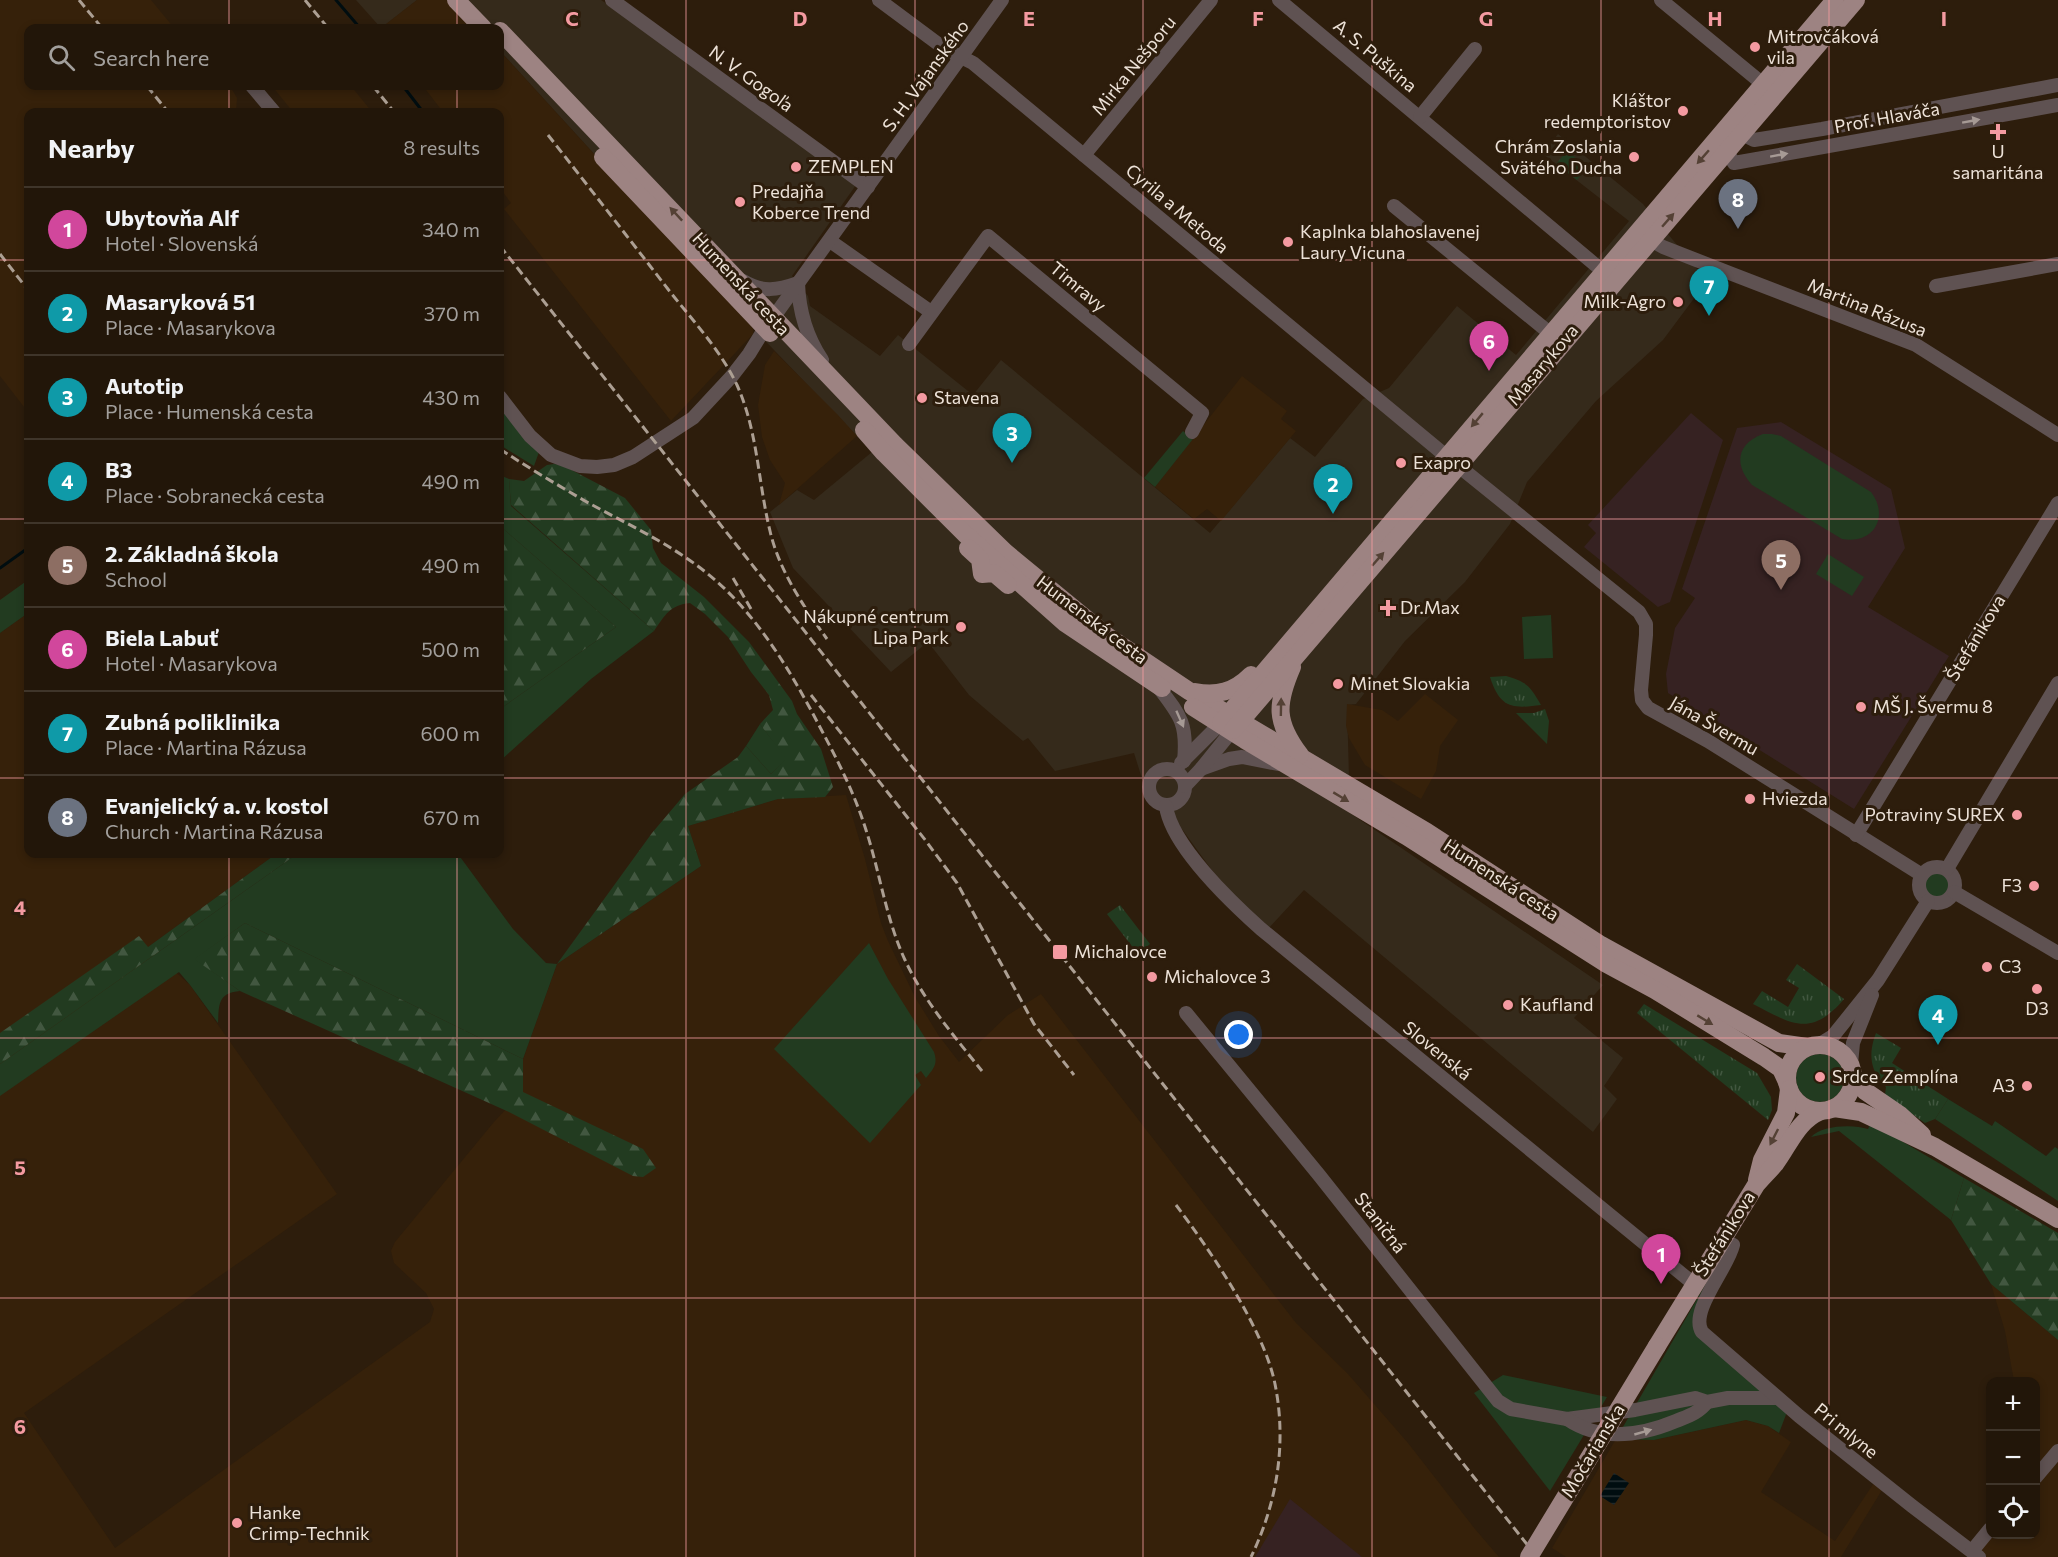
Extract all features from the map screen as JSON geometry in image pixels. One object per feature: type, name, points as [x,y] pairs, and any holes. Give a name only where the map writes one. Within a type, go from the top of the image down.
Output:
[{"type":"main road","points":[[456,0],[479,24]]},
{"type":"main road","name":"Humenská cesta","points":[[470,0],[492,24]]},
{"type":"main road","name":"Masarykova","points":[[1770,90],[1835,0]]},
{"type":"main road","name":"Masarykova","points":[[1230,723],[1643,236],[1770,90],[1856,0]]},
{"type":"main road","name":"Humenská cesta","points":[[504,36],[726,268],[769,323],[843,391],[895,446],[1005,552],[1107,636],[1189,691],[1230,723]]},
{"type":"main road","name":"Humenská cesta","points":[[504,50],[769,323],[884,453],[965,534],[966,547],[980,559],[982,574],[994,573],[1012,588],[1026,589],[1065,623],[1156,684],[1230,723],[1296,763],[1605,963],[1764,1057],[1781,1069],[1788,1085]]},
{"type":"main road","name":"Masarykova","points":[[1643,236],[1712,169],[1730,158],[1733,133]]},
{"type":"main road","name":"Masarykova","points":[[1527,373],[1551,334],[1609,276]]},
{"type":"main road","points":[[1189,691],[1209,694],[1234,689],[1289,651]]},
{"type":"main road","points":[[1289,651],[1280,710],[1282,726],[1296,763]]},
{"type":"main road","name":"Humenská cesta","points":[[1296,763],[1427,832],[1618,956],[1779,1043],[1813,1046]]},
{"type":"main road","points":[[1756,1185],[1762,1160],[1786,1113],[1788,1070],[1793,1058],[1813,1046],[1838,1049],[1865,1091],[1900,1115],[1935,1147]]},
{"type":"main road","points":[[1756,1185],[1775,1164],[1802,1123],[1810,1116],[1827,1109],[1849,1095],[1852,1070]]},
{"type":"main road","points":[[1788,1085],[1795,1099],[1804,1107],[1861,1112],[1935,1147],[2058,1219]]},
{"type":"main road","name":"Štefánikova","points":[[1657,1346],[1756,1185]]},
{"type":"main road","name":"Močarianska","points":[[1529,1557],[1657,1346]]},
{"type":"street","name":"Cyrila a Metoda","points":[[879,0],[945,49],[973,63],[1452,461]]},
{"type":"street","name":"S. H. Vajanského","points":[[504,402],[530,436],[551,455],[580,466],[614,465],[633,457],[693,418],[749,354],[1002,0]]},
{"type":"street","name":"Mirka Nešporu","points":[[1084,155],[1211,0]]},
{"type":"street","name":"A. S. Puškina","points":[[1279,0],[1609,276]]},
{"type":"street","points":[[1661,0],[1770,90]]},
{"type":"street","name":"N. V. Gogoľa","points":[[615,1],[868,187]]},
{"type":"street","name":"A. S. Puškina","points":[[1419,117],[1475,49]]},
{"type":"street","name":"Prof. Hlaváča","points":[[1733,133],[1754,140],[2058,85]]},
{"type":"street","points":[[255,90],[271,108]]},
{"type":"street","name":"Prof. Hlaváča","points":[[1730,158],[1825,147],[2058,105]]},
{"type":"street","points":[[1822,129],[1825,147]]},
{"type":"street","points":[[1394,206],[1551,334]]},
{"type":"street","name":"Timravy","points":[[909,344],[988,236],[1202,413],[1192,432]]},
{"type":"street","name":"Martina Rázusa","points":[[1643,236],[1916,345],[2058,435]]},
{"type":"street","points":[[830,241],[931,312]]},
{"type":"street","points":[[1936,286],[2058,264]]},
{"type":"street","points":[[726,268],[754,288],[769,290],[798,283],[806,332],[843,391]]},
{"type":"street","name":"Jána Švermu","points":[[1452,461],[1639,612],[1646,624],[1641,690],[1642,700],[1648,708],[1708,741],[1922,875]]},
{"type":"street","name":"Štefánikova","points":[[1856,834],[1922,727],[1943,704],[1959,678],[2058,503]]},
{"type":"street","points":[[1947,869],[2058,683]]},
{"type":"street","points":[[1156,684],[1176,710],[1183,724],[1186,740],[1184,761]]},
{"type":"street","points":[[1173,770],[1230,723]]},
{"type":"street","points":[[1185,786],[1202,769],[1230,723]]},
{"type":"street","points":[[1922,727],[1934,735]]},
{"type":"street","points":[[1905,753],[1919,760]]},
{"type":"street","points":[[1202,769],[1229,759],[1242,757],[1296,763]]},
{"type":"street","points":[[1165,769],[1173,770],[1182,778],[1185,786],[1180,800],[1166,806],[1154,800],[1149,792],[1152,777],[1165,769]]},
{"type":"street","points":[[1892,775],[1906,782]]},
{"type":"street","name":"Slovenská","points":[[1166,806],[1174,829],[1183,844],[1221,891],[1261,929],[1694,1284]]},
{"type":"street","points":[[1933,867],[1947,869],[1954,877],[1954,892],[1943,902],[1928,900],[1922,895],[1919,887],[1922,875],[1933,867]]},
{"type":"street","points":[[1954,892],[2058,953]]},
{"type":"street","points":[[1813,1046],[1833,1036],[1878,980],[1928,900]]},
{"type":"street","points":[[1852,1070],[1853,1043],[1878,980]]},
{"type":"street","name":"Staničná","points":[[1186,1013],[1326,1184],[1498,1401],[1511,1409],[1568,1419],[1635,1410],[1695,1398],[1707,1402],[1728,1398],[1777,1398]]},
{"type":"street","name":"Pri mlyne","points":[[1722,1239],[1733,1245],[1730,1256],[1702,1307],[1698,1325],[1702,1332],[1777,1398],[1976,1554]]},
{"type":"street","name":"Staničná","points":[[1568,1419],[1575,1425],[1599,1433],[1631,1435],[1666,1425],[1700,1411],[1707,1402]]},
{"type":"street","points":[[2040,1472],[2058,1451]]},
{"type":"street","points":[[1976,1554],[1986,1536]]},
{"type":"shaded area","points":[[0,0],[151,0],[171,24],[24,24],[24,90],[232,90],[237,98],[236,108],[24,108],[24,407],[0,376]]},
{"type":"shaded area","points":[[356,0],[417,0],[386,24],[377,24]]},
{"type":"shaded area","points":[[417,0],[446,0],[473,24],[386,24]]},
{"type":"shaded area","points":[[446,0],[601,0],[633,21],[856,185],[792,276],[808,296],[810,306],[880,356],[898,335],[973,395],[1001,360],[1210,533],[1290,438],[1315,457],[1363,399],[1389,388],[1457,306],[1516,355],[1629,221],[1543,154],[1558,134],[1643,204],[1707,281],[1663,340],[1596,401],[1527,482],[1510,524],[1465,582],[1405,641],[1356,704],[1347,705],[1350,813],[1603,985],[1574,1018],[1623,1058],[1604,1086],[1617,1099],[1593,1132],[1304,890],[1268,929],[1237,899],[1211,869],[1182,829],[1149,801],[1134,753],[1055,771],[1028,738],[1023,741],[969,695],[928,642],[891,672],[793,568],[770,512],[797,490],[814,500],[872,452],[753,328],[504,55],[504,24],[473,24]]},
{"type":"shaded area","points":[[504,55],[753,328],[753,334],[671,421],[504,209],[511,203],[504,193],[504,108],[440,108],[426,90],[504,90]]},
{"type":"shaded area","points":[[275,90],[354,90],[369,108],[290,108]]},
{"type":"shaded area","points":[[774,351],[857,436],[779,505],[785,483],[770,460],[762,437],[758,405],[765,365]]},
{"type":"shaded area","points":[[1242,376],[1287,411],[1281,419],[1296,431],[1221,521],[1207,509],[1194,519],[1155,487]]},
{"type":"shaded area","points":[[1691,413],[1723,440],[1670,602],[1658,607],[1584,547],[1596,533],[1588,525]]},
{"type":"shaded area","points":[[1781,422],[1891,489],[1905,548],[1868,607],[1949,656],[1854,809],[1668,693],[1666,674],[1675,628],[1695,598],[1682,589],[1737,428]]},
{"type":"shaded area","points":[[24,616],[24,858],[270,858],[148,947],[190,985],[337,1194],[24,1413],[115,1548],[430,1322],[434,1309],[426,1293],[394,1263],[391,1251],[395,1242],[494,1122],[522,1092],[523,1059],[557,964],[701,866],[688,826],[778,799],[846,795],[888,941],[915,997],[939,1036],[959,1062],[1008,1015],[1041,994],[1296,1323],[1348,1374],[1408,1443],[1499,1557],[0,1557],[0,633]]},
{"type":"shaded area","points":[[1425,694],[1458,720],[1440,746],[1436,771],[1421,799],[1365,765],[1349,738],[1346,726],[1347,704],[1382,710],[1398,721]]},
{"type":"shaded area","points":[[1991,1284],[2058,1340],[2058,1557],[1973,1557],[1986,1539],[2040,1539],[2040,1377],[2013,1377],[2005,1331]]},
{"type":"shaded area","points":[[1746,1420],[1768,1426],[1791,1442],[1761,1492],[1835,1541],[1874,1483],[1882,1490],[1841,1557],[1566,1557],[1552,1548],[1616,1439],[1654,1440]]},
{"type":"shaded area","points":[[1614,1473],[1629,1483],[1614,1505],[1600,1496]]},
{"type":"shaded area","points":[[1290,1499],[1362,1557],[1255,1557]]},
{"type":"green space","points":[[1567,151],[1581,162],[1584,172],[1577,180],[1556,164]]},
{"type":"green space","points":[[504,412],[539,452],[534,466],[504,447]]},
{"type":"green space","points":[[1183,431],[1193,439],[1155,487],[1144,478]]},
{"type":"green space","points":[[1763,434],[1781,436],[1871,492],[1879,511],[1875,527],[1870,533],[1853,540],[1842,539],[1752,485],[1742,470],[1741,456],[1747,443]]},
{"type":"green space","points":[[547,465],[562,465],[625,498],[651,530],[653,548],[661,563],[704,597],[749,642],[792,701],[797,714],[821,749],[833,787],[825,797],[778,799],[688,826],[701,866],[557,964],[652,833],[685,794],[738,757],[746,746],[771,774],[786,759],[760,724],[773,710],[769,695],[728,637],[705,614],[690,603],[677,606],[665,616],[654,631],[511,505],[509,479],[524,481]]},
{"type":"green space","points":[[504,477],[509,479],[511,506],[654,631],[591,679],[504,757],[504,706],[616,627],[504,529]]},
{"type":"green space","points":[[504,529],[616,627],[504,706]]},
{"type":"green space","points":[[1828,554],[1864,577],[1852,596],[1816,574]]},
{"type":"green space","points":[[24,583],[24,616],[0,633],[0,600]]},
{"type":"green space","points":[[1551,615],[1553,658],[1524,659],[1522,617]]},
{"type":"green space","points":[[1506,676],[1519,680],[1527,686],[1541,705],[1522,707],[1503,701],[1490,677]]},
{"type":"green space","points":[[1545,709],[1549,721],[1547,744],[1516,713],[1534,713]]},
{"type":"green space","points":[[760,724],[787,759],[771,774],[746,746]]},
{"type":"green space","points":[[270,858],[291,858],[0,1064],[0,1033],[139,936],[148,947]]},
{"type":"green space","points":[[291,858],[461,858],[513,929],[546,963],[557,964],[523,1059],[245,923],[195,959],[240,991],[227,994],[221,1001],[218,1023],[179,972],[0,1096],[0,1064]]},
{"type":"green space","points":[[1937,871],[1946,875],[1950,884],[1946,893],[1937,897],[1928,893],[1924,884],[1928,875]]},
{"type":"green space","points":[[1120,905],[1150,944],[1138,954],[1107,914]]},
{"type":"green space","points":[[245,923],[523,1059],[523,1092],[643,1149],[656,1168],[643,1177],[633,1176],[509,1112],[240,991],[194,959]]},
{"type":"green space","points":[[869,943],[888,979],[934,1052],[936,1060],[926,1078],[921,1071],[915,1075],[921,1085],[870,1143],[774,1049]]},
{"type":"green space","points":[[1797,964],[1844,999],[1821,1019],[1811,1023],[1801,1024],[1790,1021],[1753,1004],[1762,991],[1788,1007],[1799,988],[1786,980]]},
{"type":"green space","points":[[1644,1004],[1757,1073],[1771,1097],[1772,1110],[1768,1120],[1637,1013]]},
{"type":"green space","points":[[1876,1033],[1901,1048],[1892,1063],[1948,1099],[1935,1119],[1925,1123],[1885,1095],[1886,1087],[1877,1075],[1872,1062],[1871,1055]]},
{"type":"green space","points":[[1820,1054],[1837,1061],[1844,1078],[1837,1095],[1820,1102],[1803,1095],[1796,1078],[1803,1061]]},
{"type":"green space","points":[[1948,1099],[1992,1126],[1995,1121],[2046,1156],[2055,1147],[2058,1149],[2058,1201],[1935,1119]]},
{"type":"green space","points":[[1871,1123],[1964,1178],[1951,1220],[1839,1131],[1811,1137],[1830,1128],[1855,1126],[1868,1129]]},
{"type":"green space","points":[[1964,1178],[2058,1233],[2058,1340],[1991,1284],[1951,1220]]},
{"type":"green space","points":[[1726,1249],[1693,1325],[1787,1412],[1779,1433],[1768,1426],[1746,1420],[1654,1440],[1616,1439]]},
{"type":"green space","points":[[1503,1375],[1607,1397],[1550,1491],[1474,1393]]},
{"type":"waterway","points":[[336,0],[357,24]]},
{"type":"waterway","points":[[406,90],[420,108]]},
{"type":"waterway","points":[[0,568],[24,551]]},
{"type":"railway","points":[[79,0],[99,24]]},
{"type":"railway","points":[[305,0],[325,24]]},
{"type":"railway","points":[[150,90],[165,108]]},
{"type":"railway","points":[[376,90],[391,108]]},
{"type":"railway","points":[[548,135],[707,337],[731,372],[749,421],[766,513],[779,560],[809,614],[827,639]]},
{"type":"railway","points":[[504,251],[1537,1557]]},
{"type":"railway","points":[[0,254],[24,285]]},
{"type":"railway","points":[[504,452],[694,563],[726,590],[755,622],[780,657],[802,694],[846,779],[866,830],[888,912],[905,960],[921,990],[940,1018],[982,1071]]},
{"type":"railway","points":[[733,578],[751,609]]},
{"type":"railway","points":[[811,695],[957,883],[1034,1024],[1074,1075]]},
{"type":"railway","points":[[1176,1205],[1204,1244],[1248,1315],[1260,1339],[1275,1384],[1280,1429],[1277,1473],[1267,1516],[1251,1557]]},
{"type":"place","name":"Mitrovčáková vila","points":[[1755,47]]},
{"type":"place","name":"Kláštor redemptoristov","points":[[1683,111]]},
{"type":"place","name":"U samaritána","points":[[1998,132]]},
{"type":"place","name":"Chrám Zoslania Svätého Ducha","points":[[1634,157]]},
{"type":"place","name":"ZEMPLEN","points":[[796,167]]},
{"type":"place","name":"Predajňa Koberce Trend","points":[[740,202]]},
{"type":"place","name":"Evanjelický a. v. kostol","points":[[1738,229]]},
{"type":"place","name":"Kaplnka blahoslavenej Laury Vicuna","points":[[1288,242]]},
{"type":"place","name":"Milk-Agro","points":[[1678,302]]},
{"type":"place","name":"Zubná poliklinika","points":[[1709,316]]},
{"type":"place","name":"Biela Labuť","points":[[1489,371]]},
{"type":"place","name":"Stavena","points":[[922,398]]},
{"type":"place","name":"Autotip","points":[[1012,463]]},
{"type":"place","name":"Exapro","points":[[1401,463]]},
{"type":"place","name":"Masaryková 51","points":[[1333,514]]},
{"type":"place","name":"2. Základná škola","points":[[1781,590]]},
{"type":"place","name":"Dr.Max","points":[[1388,608]]},
{"type":"place","name":"Nákupné centrum Lipa Park","points":[[961,627]]},
{"type":"place","name":"Minet Slovakia","points":[[1338,684]]},
{"type":"place","name":"MŠ J. Švermu 8","points":[[1861,707]]},
{"type":"place","name":"Hviezda","points":[[1750,799]]},
{"type":"place","name":"Potraviny SUREX","points":[[2017,815]]},
{"type":"place","name":"F3","points":[[2034,886]]},
{"type":"place","name":"Michalovce","points":[[1060,952]]},
{"type":"place","name":"C3","points":[[1987,967]]},
{"type":"place","name":"Michalovce 3","points":[[1152,977]]},
{"type":"place","name":"D3","points":[[2037,989]]},
{"type":"place","name":"Kaufland","points":[[1508,1005]]},
{"type":"place","name":"B3","points":[[1938,1045]]},
{"type":"place","name":"Srdce Zemplína","points":[[1820,1077]]},
{"type":"place","name":"A3","points":[[2027,1086]]},
{"type":"place","name":"Ubytovňa Alf","points":[[1661,1284]]},
{"type":"place","name":"Hanke Crimp-Technik","points":[[237,1523]]}]
